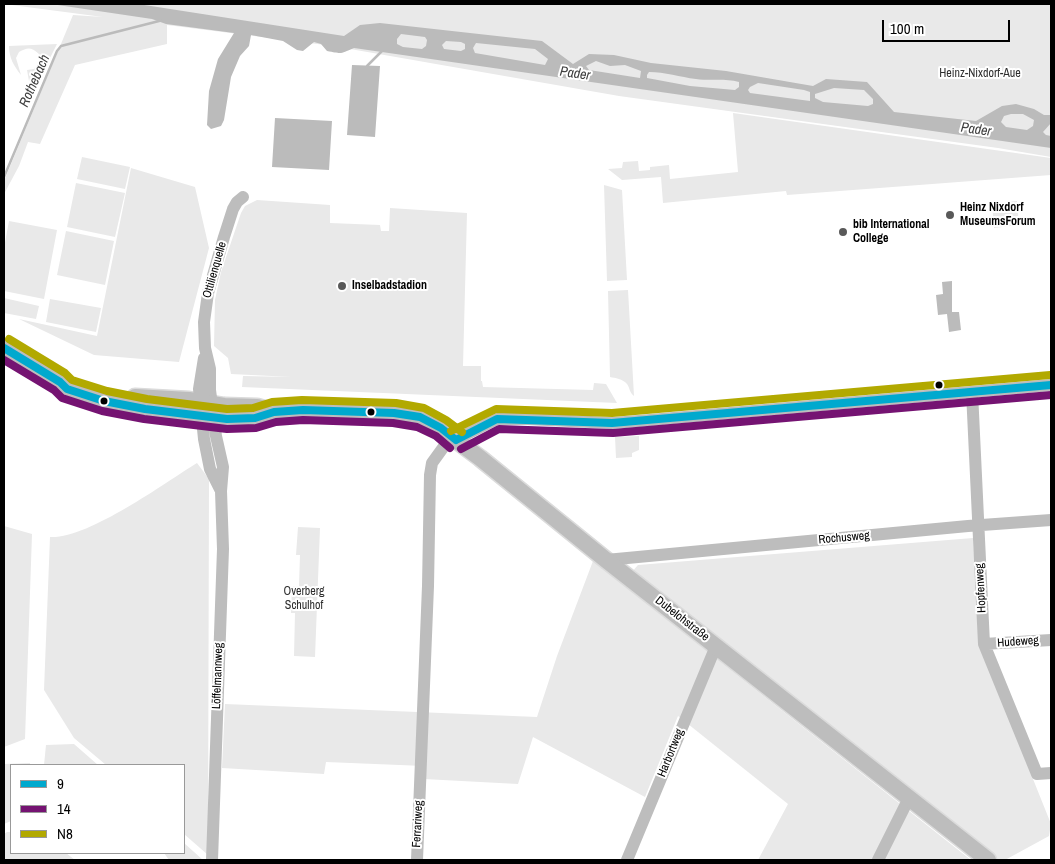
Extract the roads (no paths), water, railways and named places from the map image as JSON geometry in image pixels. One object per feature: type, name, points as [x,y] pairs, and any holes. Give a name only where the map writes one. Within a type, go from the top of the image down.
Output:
[{"type":"main road","name":"Dubelohstraße","points":[[4,348],[60,382],[67,389],[104,401],[145,409],[207,410],[257,407],[274,412],[324,410],[394,413],[420,417],[433,423],[988,860]]},
{"type":"street","name":"Ottilienquelle","points":[[207,410],[210,369],[205,348],[204,322],[208,293],[233,209],[243,196]]},
{"type":"street","name":"Ferrariweg","points":[[417,860],[428,595],[430,475],[432,463],[445,445],[497,419],[612,423],[1051,385]]},
{"type":"street","name":"Hopfenweg","points":[[972,392],[984,644],[1036,774],[1051,773]]},
{"type":"street","name":"Löffelmannweg","points":[[207,410],[204,440],[210,469],[221,491],[223,549],[212,860]]},
{"type":"street","name":"Rochusweg","points":[[606,560],[1051,520]]},
{"type":"street","points":[[621,572],[637,558]]},
{"type":"street","name":"Hudeweg","points":[[984,644],[1051,640]]},
{"type":"street","name":"Harbortweg","points":[[627,860],[716,646]]},
{"type":"street","points":[[878,860],[908,798]]},
{"type":"water","name":"Pader","points":[[51,4],[138,4],[344,36],[360,25],[380,23],[542,41],[573,64],[589,54],[614,55],[651,63],[726,71],[813,86],[826,79],[867,82],[894,112],[976,121],[1002,106],[1016,104],[1034,109],[1044,115],[1051,115],[1051,123],[1043,132],[1051,136],[1051,148],[354,48],[336,53],[327,51],[321,44],[314,42],[303,51],[297,50],[283,41],[251,35],[249,46],[240,56],[231,77],[224,120],[221,126],[211,129],[207,125],[209,91],[218,59],[234,33],[166,24],[152,19]],"holes":[[[401,34],[425,37],[427,40],[426,46],[422,49],[403,47],[397,44],[397,39]],[[446,41],[465,44],[465,49],[461,51],[444,49],[442,45]],[[476,43],[535,49],[548,59],[545,65],[475,53],[473,48]],[[596,61],[610,66],[625,65],[641,71],[640,78],[589,70],[586,66]],[[649,72],[655,72],[696,79],[734,81],[739,82],[739,87],[735,90],[690,86],[647,78]],[[758,83],[804,90],[810,92],[810,101],[750,93],[748,90]],[[834,88],[864,90],[873,99],[873,104],[868,106],[823,102],[815,98],[815,94]],[[1011,114],[1023,114],[1034,120],[1033,126],[1027,130],[1006,127],[1001,122],[1004,116]]]},
{"type":"water","points":[[352,65],[380,66],[375,137],[347,135]]},
{"type":"water","points":[[275,118],[332,121],[329,170],[272,167]]},
{"type":"water","points":[[952,281],[952,312],[959,312],[961,330],[949,332],[947,314],[938,315],[936,295],[943,294],[942,282]]},
{"type":"waterway","name":"Rothebach","points":[[4,177],[57,51],[61,46],[163,20]]},
{"type":"waterway","points":[[367,66],[382,51]]},
{"type":"place","name":"Heinz Nixdorf MuseumsForum","points":[[950,215]]},
{"type":"place","name":"bib International College","points":[[843,232]]},
{"type":"place","name":"Inselbadstadion","points":[[342,286]]},
{"type":"park label","name":"Heinz-Nixdorf-Aue","points":[[980,74]]},
{"type":"park label","name":"Overberg Schulhof","points":[[304,599]]}]
